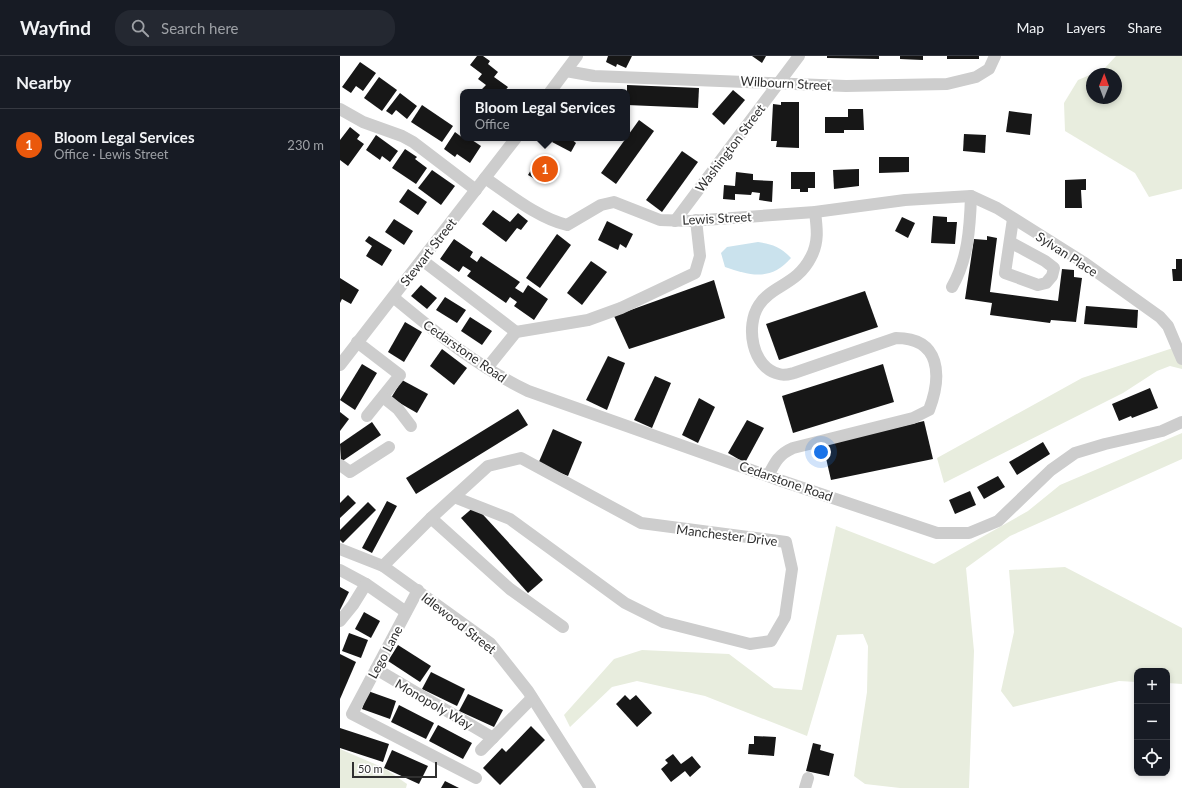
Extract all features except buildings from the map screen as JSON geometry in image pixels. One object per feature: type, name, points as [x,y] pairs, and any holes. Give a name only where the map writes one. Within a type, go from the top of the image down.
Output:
[{"type":"street","points":[[552,89],[577,56]]},
{"type":"street","name":"Washington Street","points":[[675,221],[799,56]]},
{"type":"street","name":"Wilbourn Street","points":[[566,70],[594,76],[846,86],[947,84],[976,76],[989,69],[995,56]]},
{"type":"street","points":[[340,109],[363,122],[402,136],[413,142],[476,190]]},
{"type":"street","name":"Stewart Street","points":[[340,366],[357,342],[514,141]]},
{"type":"street","name":"Lewis Street","points":[[485,178],[540,213],[556,222],[567,225],[601,205],[614,202],[660,220],[675,221],[853,209],[904,200],[971,196]]},
{"type":"street","points":[[952,287],[958,276],[970,234],[971,196]]},
{"type":"street","name":"Sylvan Place","points":[[971,196],[996,208],[1083,262],[1160,317],[1168,326],[1182,359]]},
{"type":"street","points":[[768,476],[774,463],[782,453],[793,448],[913,418],[929,410],[935,392],[937,365],[929,352],[920,343],[908,338],[896,338],[794,373],[780,375],[770,370],[763,364],[755,351],[751,335],[752,323],[758,306],[765,297],[789,283],[802,272],[811,257],[816,244],[818,231],[815,212]]},
{"type":"street","points":[[1010,242],[1013,219]]},
{"type":"street","points":[[486,368],[516,332],[588,320],[621,308],[695,273],[700,256],[696,220]]},
{"type":"street","points":[[422,260],[516,332]]},
{"type":"street","name":"Cedarstone Road","points":[[393,297],[442,337],[500,378],[528,391],[768,476],[937,533],[970,533],[998,521],[1051,470],[1075,453],[1105,444],[1162,431],[1182,422]]},
{"type":"street","points":[[357,342],[400,375],[367,416]]},
{"type":"street","points":[[383,397],[398,408],[410,426]]},
{"type":"street","points":[[340,465],[350,472],[389,447]]},
{"type":"street","name":"Manchester Drive","points":[[383,566],[431,518],[454,497],[488,466],[521,458],[595,500],[641,523],[786,542],[792,569],[785,616],[771,641],[750,644],[663,622],[625,603],[510,519],[454,497]]},
{"type":"street","points":[[431,518],[510,589],[563,627]]},
{"type":"street","name":"Idlewood Street","points":[[340,549],[383,566],[490,643],[532,698],[590,788]]},
{"type":"street","points":[[340,570],[366,584],[406,612]]},
{"type":"street","points":[[340,621],[354,605],[366,584]]},
{"type":"street","name":"Lego Lane","points":[[418,590],[352,714],[476,778]]},
{"type":"street","name":"Monopoly Way","points":[[376,669],[493,738]]},
{"type":"street","points":[[481,750],[532,698]]},
{"type":"shaded area","points":[[1116,56],[1182,56],[1182,189],[1149,197],[1135,173],[1065,131],[1064,103],[1078,80],[1086,77],[1086,104],[1122,104],[1122,68],[1105,68]]},
{"type":"shaded area","points":[[1182,345],[1182,369],[1170,366],[1157,371],[1123,393],[944,483],[937,458],[1082,378]]},
{"type":"shaded area","points":[[1182,433],[1182,459],[1010,536],[966,568],[974,651],[969,788],[900,788],[865,784],[854,776],[867,692],[868,646],[863,634],[837,635],[807,736],[705,696],[637,681],[612,687],[570,727],[564,715],[614,659],[642,650],[729,654],[774,688],[802,690],[836,526],[934,564],[1028,511],[1060,485]]},
{"type":"shaded area","points":[[1065,567],[1182,628],[1182,684],[1170,683],[1170,668],[1134,668],[1134,682],[1119,681],[1013,707],[1001,691],[1014,632],[1009,570]]},
{"type":"shaded area","points":[[340,749],[384,768],[407,784],[406,788],[340,788]]},
{"type":"water","points":[[758,242],[776,247],[784,251],[791,258],[776,270],[768,273],[743,273],[725,267],[721,253],[727,247]]},
{"type":"place","name":"Bloom Legal Services","points":[[545,169]]}]
